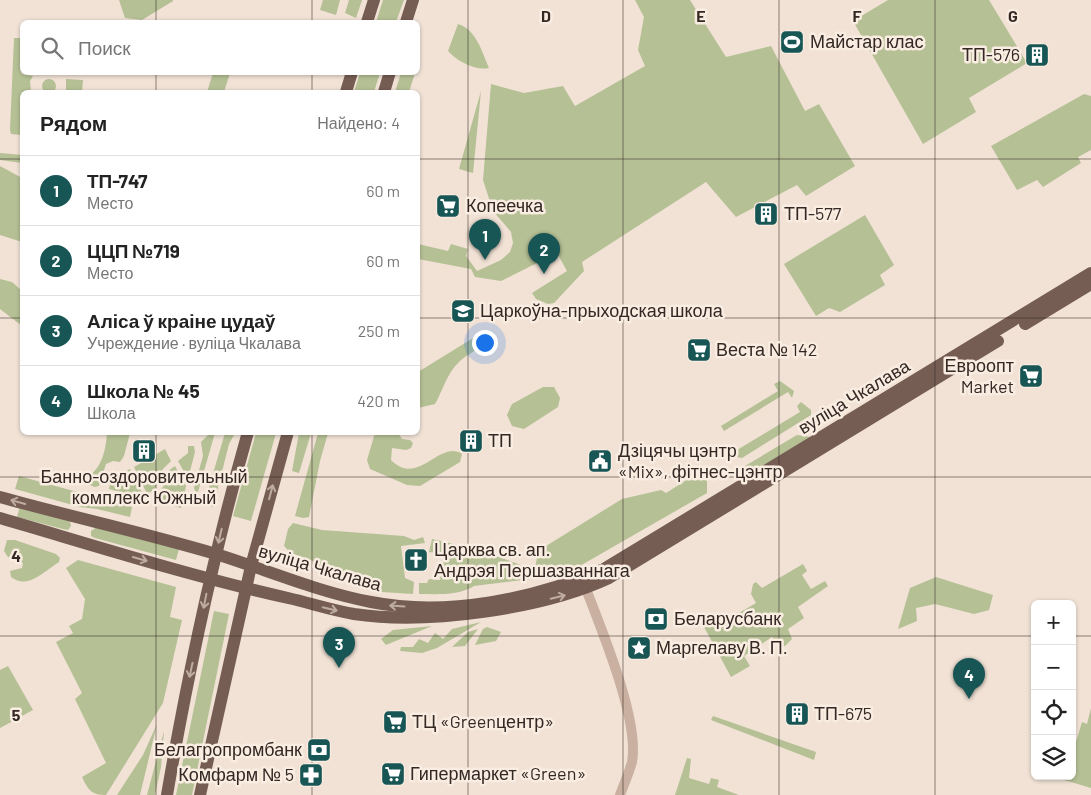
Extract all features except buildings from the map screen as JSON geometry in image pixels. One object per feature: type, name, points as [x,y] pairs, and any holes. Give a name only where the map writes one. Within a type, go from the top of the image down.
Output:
[{"type":"main road","points":[[368,20],[374,0]]},
{"type":"main road","points":[[407,20],[413,0]]},
{"type":"main road","points":[[347,90],[351,75]]},
{"type":"main road","points":[[385,90],[389,75]]},
{"type":"main road","name":"вуліца Чкалава","points":[[1045,307],[1091,273]]},
{"type":"main road","name":"вуліца Чкалава","points":[[0,518],[210,580],[355,614],[393,617],[509,608],[584,584],[604,569],[705,514],[1045,307],[1091,284]]},
{"type":"main road","points":[[167,795],[215,554],[247,435]]},
{"type":"main road","points":[[200,795],[251,566],[287,435]]},
{"type":"main road","name":"вуліца Чкалава","points":[[0,497],[215,554],[352,598],[401,606],[471,604],[584,584]]},
{"type":"main road","points":[[60,536],[70,535],[75,528],[74,521],[66,515]]},
{"type":"main road","points":[[93,545],[87,541],[86,531],[92,524],[99,524]]},
{"type":"street","points":[[584,584],[629,716],[633,749],[632,763],[620,795]]},
{"type":"green space","points":[[119,0],[173,1],[142,20],[125,18]]},
{"type":"green space","points":[[323,0],[340,0],[336,15],[320,10]]},
{"type":"green space","points":[[349,0],[362,0],[356,18],[345,13]]},
{"type":"green space","points":[[383,0],[404,0],[397,20],[377,20]]},
{"type":"green space","points":[[635,0],[690,0],[726,57],[771,46],[805,111],[819,104],[855,166],[806,196],[797,185],[736,217],[706,182],[582,262],[584,271],[554,303],[548,304],[536,299],[532,293],[567,271],[557,253],[501,281],[475,277],[471,269],[420,259],[420,244],[448,251],[451,244],[468,249],[466,256],[477,271],[501,260],[510,252],[513,243],[511,232],[493,211],[483,180],[491,84],[524,93],[563,86],[575,106],[645,66],[638,50],[644,17]]},
{"type":"green space","points":[[888,0],[989,0],[1027,63],[969,98],[976,112],[923,144],[853,21]]},
{"type":"green space","points":[[458,24],[474,36],[489,68],[472,67],[448,51]]},
{"type":"green space","points":[[14,38],[20,38],[20,75],[33,76],[30,81],[31,90],[20,90],[20,135],[11,134]]},
{"type":"green space","points":[[212,75],[229,75],[225,90],[208,90]]},
{"type":"green space","points":[[359,75],[379,75],[375,90],[355,90]]},
{"type":"green space","points":[[400,75],[414,75],[410,90],[396,90]]},
{"type":"green space","points":[[46,79],[52,79],[56,83],[55,90],[42,89],[42,83]]},
{"type":"green space","points":[[66,79],[83,80],[82,90],[66,90]]},
{"type":"green space","points":[[481,91],[473,173],[459,169]]},
{"type":"green space","points":[[1084,94],[1091,96],[1091,150],[1078,157],[1081,163],[1043,187],[1037,180],[1017,190],[991,146]]},
{"type":"green space","points":[[0,153],[20,155],[20,163],[0,160]]},
{"type":"green space","points":[[0,166],[20,177],[20,241],[0,235]]},
{"type":"green space","points":[[865,215],[894,265],[880,275],[885,285],[840,312],[829,308],[816,316],[784,264]]},
{"type":"green space","points":[[0,279],[12,282],[20,289],[20,324],[0,309]]},
{"type":"green space","points":[[478,335],[482,335],[484,338],[477,349],[455,366],[448,376],[435,404],[420,408],[420,371]]},
{"type":"green space","points":[[780,381],[794,391],[792,398],[788,392],[724,431],[721,426],[778,391],[774,384]]},
{"type":"green space","points":[[543,387],[554,387],[560,398],[558,407],[524,429],[512,426],[507,415],[512,404]]},
{"type":"green space","points":[[801,402],[811,410],[811,415],[742,458],[737,457],[734,453],[737,450],[800,412],[797,406]]},
{"type":"green space","points":[[107,435],[129,435],[124,456],[120,462],[113,461],[106,464],[99,486],[95,487],[87,484],[87,477],[100,464],[106,446]]},
{"type":"green space","points":[[208,435],[214,435],[197,495],[194,488],[203,456],[201,442]]},
{"type":"green space","points":[[224,435],[234,435],[229,444],[213,507],[204,504]]},
{"type":"green space","points":[[255,435],[275,435],[251,521],[233,516]]},
{"type":"green space","points":[[299,435],[310,435],[299,473],[292,471]]},
{"type":"green space","points":[[317,435],[327,435],[320,461],[309,517],[295,516]]},
{"type":"green space","points":[[374,435],[399,435],[402,439],[410,440],[413,443],[411,448],[406,450],[392,448],[391,460],[401,467],[410,469],[445,453],[454,451],[462,454],[460,462],[420,486],[407,485],[370,469],[367,460]]},
{"type":"green space","points":[[797,435],[811,437],[746,476],[743,471],[745,466]]},
{"type":"green space","points":[[188,446],[194,446],[195,452],[188,479],[178,461],[188,453]]},
{"type":"green space","points":[[165,449],[171,461],[163,469],[155,489],[147,494],[134,467]]},
{"type":"green space","points":[[175,466],[186,486],[181,508],[159,502],[157,495],[165,484],[168,471]]},
{"type":"green space","points":[[130,469],[143,494],[142,498],[109,489],[111,480]]},
{"type":"green space","points":[[701,471],[707,480],[707,493],[578,567],[537,577],[535,568],[537,558],[546,546],[622,499],[661,490],[666,493]]},
{"type":"green space","points":[[19,476],[132,507],[130,517],[80,507],[15,489]]},
{"type":"green space","points":[[20,506],[70,521],[71,526],[68,530],[17,517]]},
{"type":"green space","points":[[293,523],[322,530],[404,536],[414,540],[423,537],[425,543],[401,546],[405,578],[414,582],[413,594],[382,592],[327,577],[316,562],[291,553],[284,546],[288,529]]},
{"type":"green space","points":[[97,527],[179,549],[176,560],[95,538],[91,536],[91,531]]},
{"type":"green space","points":[[432,539],[480,550],[529,568],[531,579],[474,586],[454,593],[419,594],[419,583],[427,583],[429,579],[440,580],[445,554],[429,552]]},
{"type":"green space","points":[[7,540],[15,540],[56,554],[60,558],[59,562],[29,581],[17,580],[11,577],[10,571],[22,568],[23,563],[8,557],[4,551]]},
{"type":"green space","points":[[78,560],[176,587],[170,617],[182,620],[163,703],[106,795],[91,791],[82,777],[106,763],[75,699],[82,693],[56,642],[73,633],[69,626],[82,619],[85,599],[66,568]]},
{"type":"green space","points":[[803,564],[807,571],[802,575],[811,589],[825,581],[828,586],[798,607],[804,618],[788,629],[792,639],[785,646],[779,646],[772,637],[744,656],[750,666],[731,677],[704,627],[705,621],[712,620],[718,625],[756,603],[751,594],[753,584],[756,582],[762,588]]},
{"type":"green space","points":[[936,577],[993,595],[989,610],[974,614],[935,604],[916,608],[917,621],[898,629],[910,588]]},
{"type":"green space","points":[[214,611],[229,614],[192,795],[176,795]]},
{"type":"green space","points":[[481,622],[437,648],[422,653],[400,651],[401,647],[413,647],[419,639],[428,643],[435,633],[443,639],[452,629]]},
{"type":"green space","points":[[432,626],[386,645],[381,639],[393,630]]},
{"type":"green space","points":[[487,627],[501,632],[496,641],[475,645],[483,629]]},
{"type":"green space","points":[[478,629],[465,646],[452,647],[468,632]]},
{"type":"green space","points":[[8,666],[33,710],[0,728],[0,670]]},
{"type":"green space","points":[[1091,708],[1091,788],[1064,780],[1076,780],[1076,742],[1082,722],[1087,724]]},
{"type":"green space","points":[[713,716],[816,752],[814,760],[711,720]]},
{"type":"green space","points":[[157,724],[140,795],[117,795],[143,755]]},
{"type":"green space","points":[[164,731],[161,767],[155,795],[147,795]]},
{"type":"green space","points":[[687,758],[691,759],[689,778],[709,784],[711,778],[719,780],[717,787],[739,795],[675,795]]},
{"type":"place","name":"Майстар клас","points":[[792,42]]},
{"type":"place","name":"ТП-576","points":[[1037,55]]},
{"type":"place","name":"Копеечка","points":[[448,206]]},
{"type":"place","name":"ТП-577","points":[[766,214]]},
{"type":"place","name":"ТП-747","points":[[485,260]]},
{"type":"place","name":"ЦЦП №719","points":[[544,274]]},
{"type":"place","name":"Царкоўна-прыходская школа","points":[[463,311]]},
{"type":"place","name":"Веста № 142","points":[[699,350]]},
{"type":"place","name":"Евроопт Market","points":[[1031,376]]},
{"type":"place","name":"ТП","points":[[471,441]]},
{"type":"place","name":"Банно-оздоровительный комплекс Южный","points":[[144,451]]},
{"type":"place","name":"Дзіцячы цэнтр «Mix», фітнес-цэнтр","points":[[600,461]]},
{"type":"place","name":"Царква св. ап. Андрэя Першазваннага","points":[[416,560]]},
{"type":"place","name":"Беларусбанк","points":[[656,619]]},
{"type":"place","name":"Маргелаву В. П.","points":[[639,648]]},
{"type":"place","name":"Аліса ў краіне цудаў","points":[[339,668]]},
{"type":"place","name":"Школа № 45","points":[[969,699]]},
{"type":"place","name":"ТП-675","points":[[797,714]]},
{"type":"place","name":"ТЦ «Greenцентр»","points":[[395,722]]},
{"type":"place","name":"Белагропромбанк","points":[[319,750]]},
{"type":"place","name":"Гипермаркет «Green»","points":[[393,774]]},
{"type":"place","name":"Комфарм № 5","points":[[311,775]]}]
